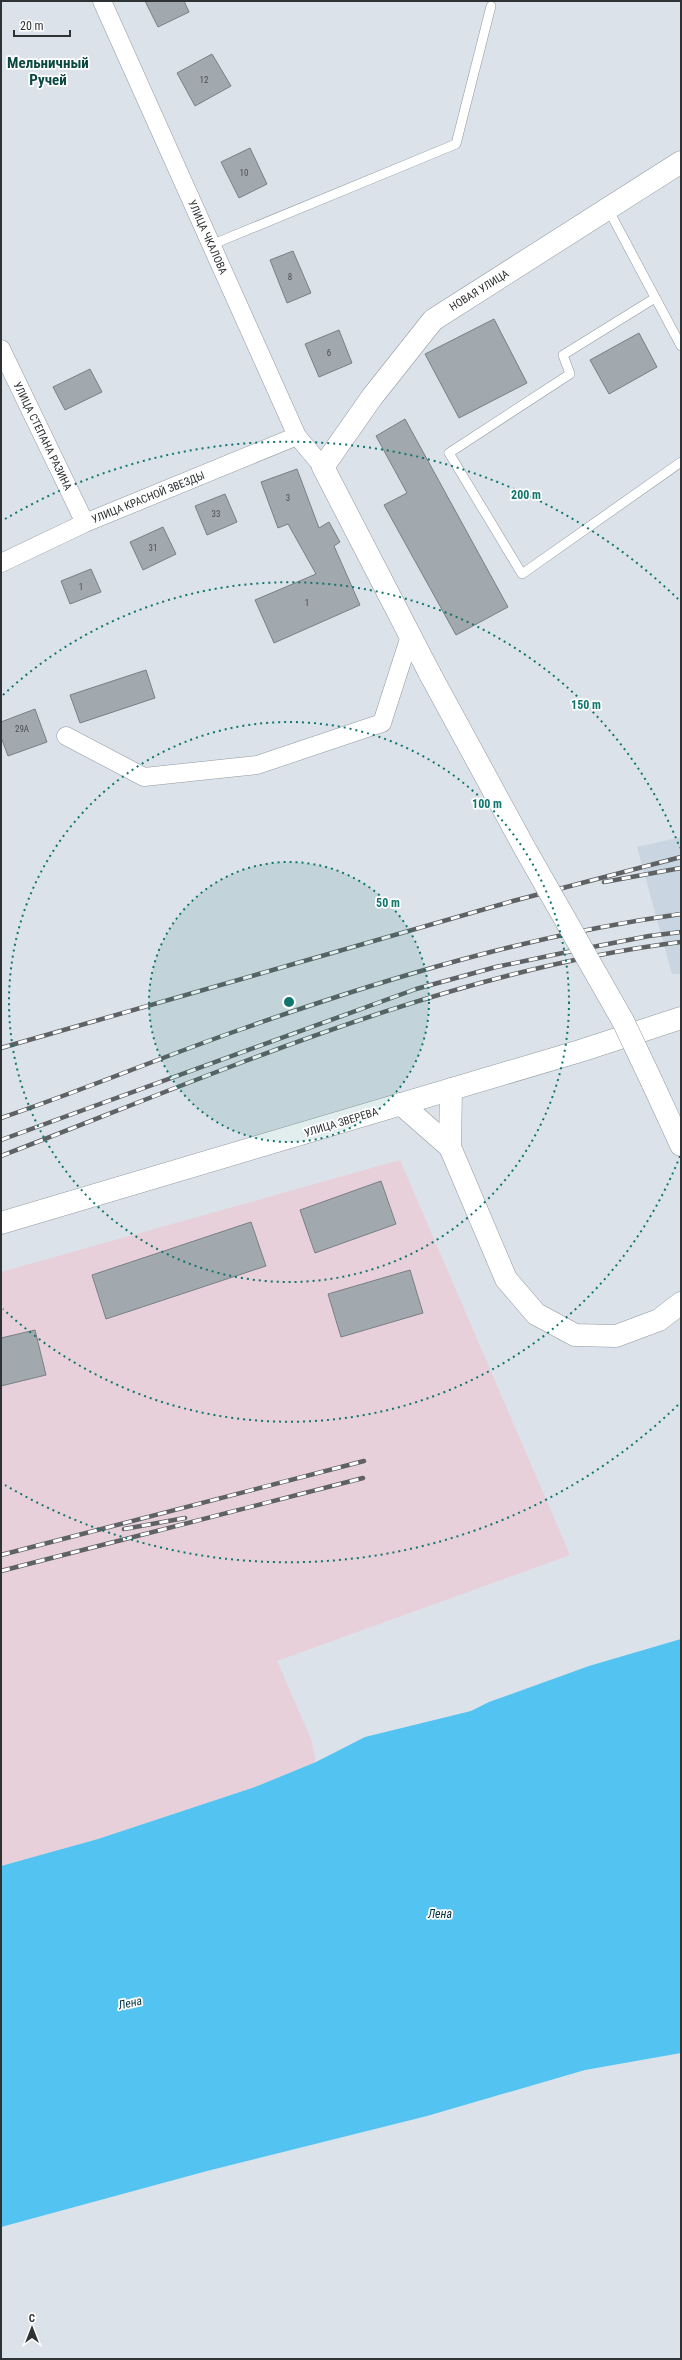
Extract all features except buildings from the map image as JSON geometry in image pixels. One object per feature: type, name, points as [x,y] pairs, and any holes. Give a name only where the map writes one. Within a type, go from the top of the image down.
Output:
[{"type":"street","name":"УЛИЦА ЧКАЛОВА","points":[[102,1],[297,436],[323,467]]},
{"type":"street","name":"НОВАЯ УЛИЦА","points":[[323,467],[372,398],[433,320],[681,162]]},
{"type":"street","name":"УЛИЦА СТЕПАНА РАЗИНА","points":[[1,349],[85,522]]},
{"type":"street","name":"УЛИЦА КРАСНОЙ ЗВЕЗДЫ","points":[[1,563],[85,522],[297,436]]},
{"type":"street","points":[[323,467],[430,674],[524,847],[623,1021],[681,1145]]},
{"type":"street","points":[[66,736],[144,777],[257,765],[382,723],[410,636]]},
{"type":"street","name":"УЛИЦА ЗВЕРЕВА","points":[[1,1223],[451,1089],[681,1018]]},
{"type":"street","points":[[451,1089],[450,1147],[506,1279],[536,1314],[575,1335],[616,1336],[659,1320],[681,1303]]},
{"type":"street","points":[[401,1104],[450,1147]]},
{"type":"lane","points":[[211,245],[456,144],[491,6]]},
{"type":"lane","points":[[608,208],[681,346]]},
{"type":"lane","points":[[655,298],[563,355],[570,374],[449,453],[522,574],[681,462]]},
{"type":"shaded area","points":[[681,837],[681,974],[672,974],[637,847]]},
{"type":"shaded area","points":[[400,1160],[570,1555],[277,1661],[311,1739],[316,1762],[255,1787],[98,1839],[1,1866],[1,1272]]},
{"type":"water","name":"Лена","points":[[681,1639],[681,2053],[585,2070],[427,2116],[207,2171],[1,2227],[1,1866],[98,1839],[255,1787],[316,1762],[365,1737],[471,1711],[489,1702],[589,1666]]},
{"type":"railway","points":[[1,1048],[513,901],[681,857]]},
{"type":"railway","points":[[604,882],[681,868]]},
{"type":"railway","points":[[1,1118],[239,1030],[402,976],[513,946],[625,923],[681,914]]},
{"type":"railway","points":[[1,1140],[416,989],[496,967],[649,936],[681,932]]},
{"type":"railway","points":[[1,1156],[251,1059],[335,1028],[421,1000],[507,976],[594,956],[681,942]]},
{"type":"railway","points":[[1,1555],[364,1461]]},
{"type":"railway","points":[[1,1571],[363,1478]]},
{"type":"railway","points":[[124,1529],[185,1518]]},
{"type":"district","name":"Мельничный Ручей","points":[[48,72]]}]
